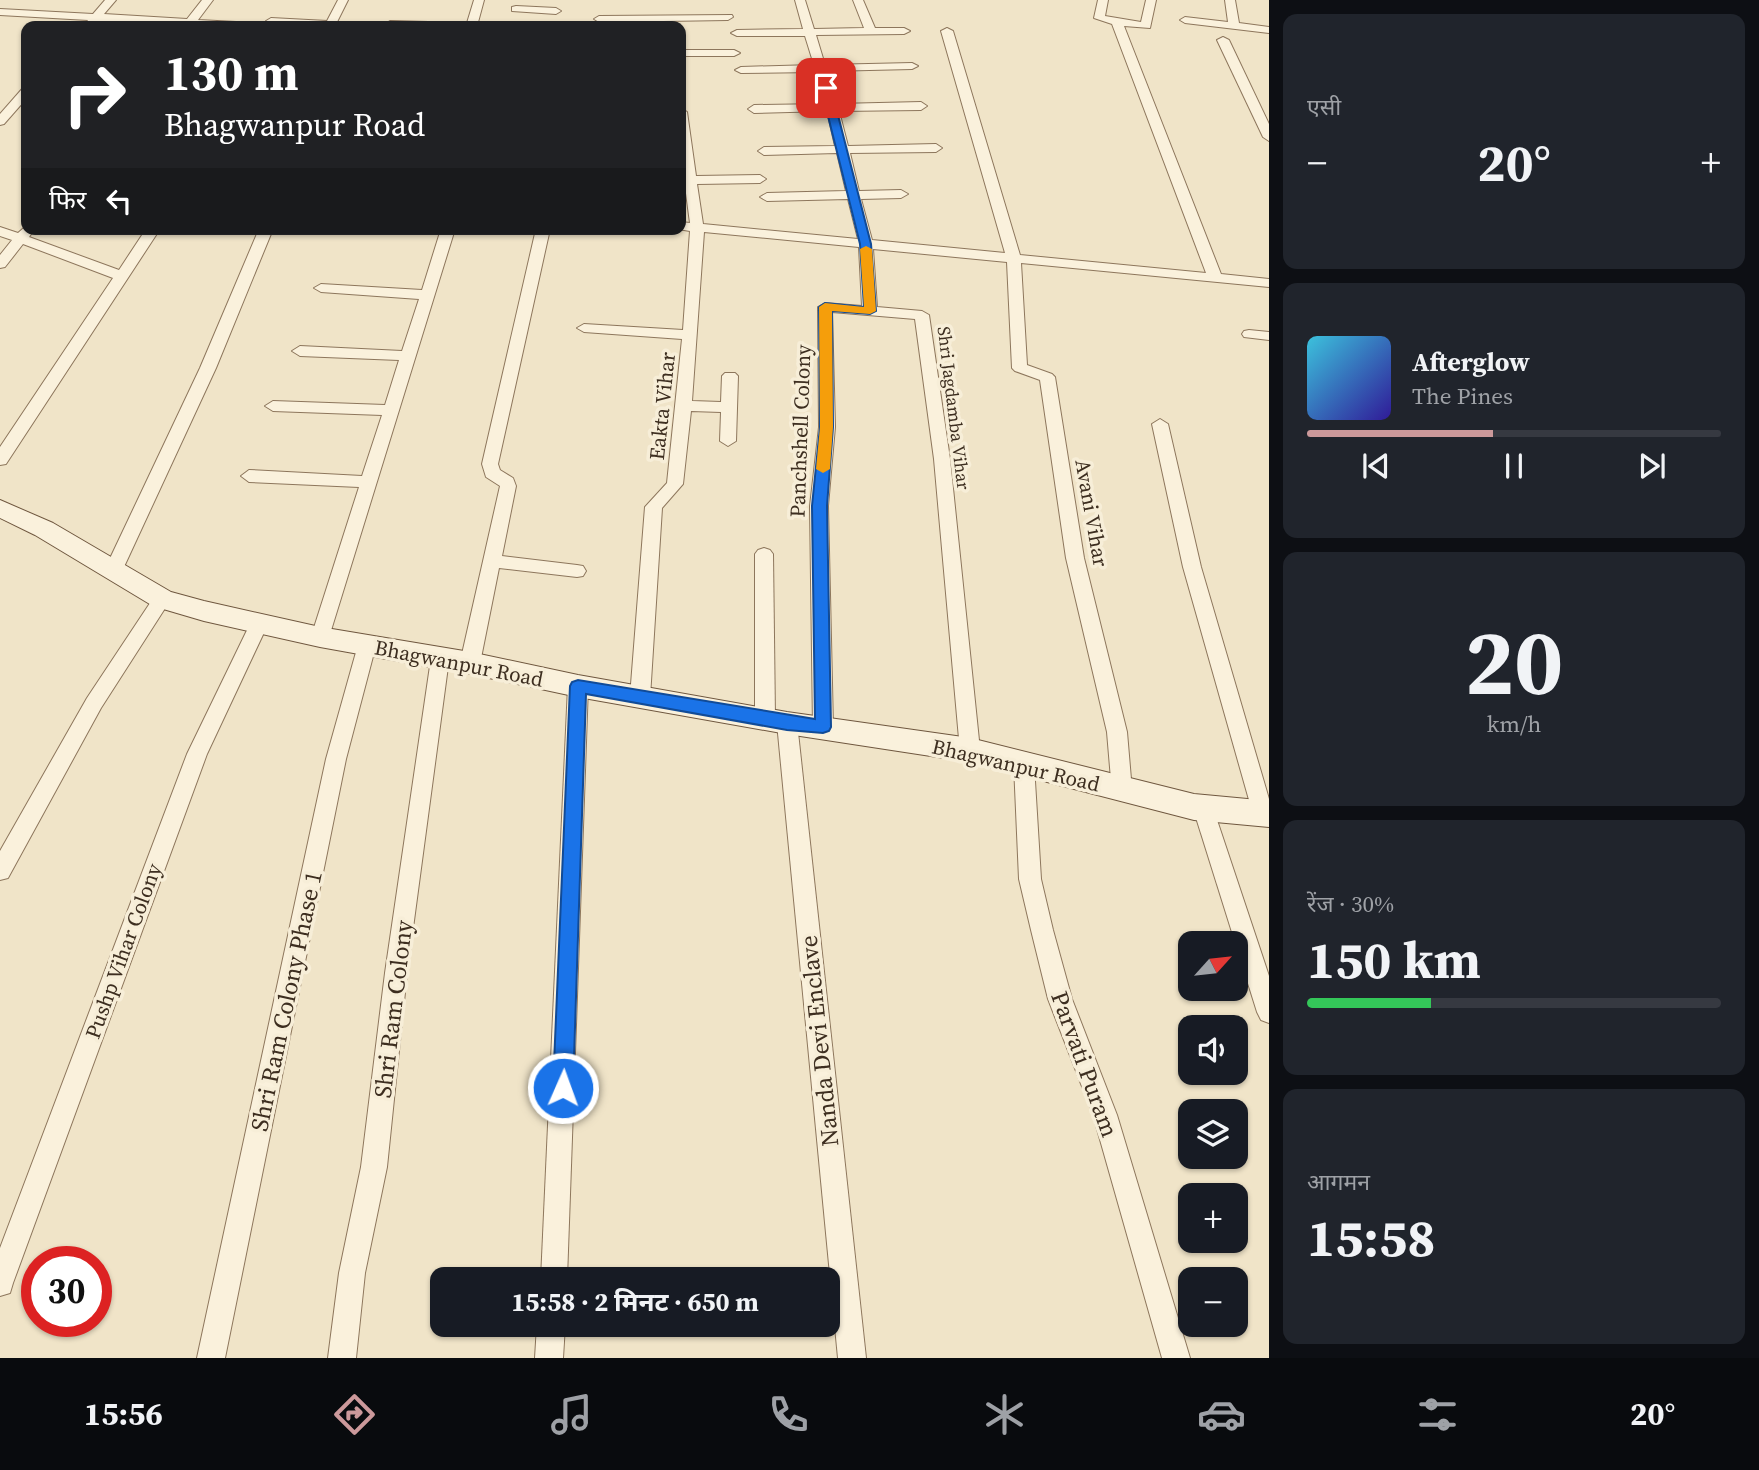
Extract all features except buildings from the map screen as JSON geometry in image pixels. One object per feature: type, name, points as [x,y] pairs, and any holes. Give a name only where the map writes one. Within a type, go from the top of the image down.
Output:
[{"type":"street","points":[[5,13],[22,0]]},
{"type":"street","points":[[93,21],[111,0]]},
{"type":"street","points":[[190,21],[208,0]]},
{"type":"street","points":[[333,21],[343,0]]},
{"type":"street","points":[[473,21],[478,0]]},
{"type":"street","points":[[800,0],[832,107],[866,244],[870,311]]},
{"type":"street","points":[[858,0],[870,32]]},
{"type":"street","points":[[1103,0],[1099,18],[1146,26],[1151,0]]},
{"type":"street","points":[[1230,0],[1234,26]]},
{"type":"street","points":[[516,9],[556,6]]},
{"type":"street","points":[[5,13],[149,21]]},
{"type":"street","points":[[599,19],[728,17]]},
{"type":"street","points":[[1185,20],[1269,30]]},
{"type":"street","points":[[1117,22],[1216,278]]},
{"type":"street","points":[[737,33],[904,31]]},
{"type":"street","points":[[947,31],[1014,259]]},
{"type":"street","points":[[1223,40],[1269,137]]},
{"type":"street","points":[[686,52],[734,52]]},
{"type":"street","points":[[741,70],[912,66]]},
{"type":"street","points":[[0,121],[21,98]]},
{"type":"street","points":[[754,109],[922,106]]},
{"type":"street","points":[[764,151],[936,148]]},
{"type":"street","points":[[687,174],[760,178]]},
{"type":"street","name":"Eakta Vihar","points":[[640,697],[654,507],[675,484],[690,335],[687,174]]},
{"type":"street","points":[[767,197],[901,194]]},
{"type":"street","points":[[689,227],[1269,283]]},
{"type":"street","points":[[0,231],[21,234]]},
{"type":"street","points":[[0,264],[23,235]]},
{"type":"street","points":[[26,235],[121,276]]},
{"type":"street","points":[[0,460],[148,235]]},
{"type":"street","points":[[114,569],[208,368],[263,235]]},
{"type":"street","points":[[320,637],[446,235]]},
{"type":"street","points":[[470,663],[508,484],[492,473],[490,464],[543,235]]},
{"type":"street","name":"Avani Vihar","points":[[1014,259],[1020,368],[1047,377],[1075,558],[1117,732],[1122,791]]},
{"type":"street","points":[[321,288],[428,295]]},
{"type":"street","name":"Panchshell Colony","points":[[823,727],[820,506],[827,427],[825,307],[870,311]]},
{"type":"street","name":"Shri Jagdamba Vihar","points":[[870,311],[922,315],[942,459],[970,750]]},
{"type":"street","points":[[584,328],[690,335]]},
{"type":"street","points":[[1249,334],[1269,336]]},
{"type":"street","points":[[300,351],[408,356]]},
{"type":"street","points":[[728,441],[730,376]]},
{"type":"street","points":[[273,406],[392,410]]},
{"type":"street","points":[[683,406],[728,407]]},
{"type":"street","points":[[1160,424],[1192,567],[1266,814]]},
{"type":"street","points":[[249,476],[369,482]]},
{"type":"street","name":"Bhagwanpur Road","points":[[0,508],[44,529],[162,599],[259,624],[640,697],[776,721],[970,750],[1122,791],[1203,808],[1266,814]]},
{"type":"street","name":"Nanda Devi Enclave","points":[[764,554],[776,721],[852,1358]]},
{"type":"street","points":[[492,561],[577,570]]},
{"type":"street","points":[[0,871],[94,703],[162,599]]},
{"type":"street","name":"Pushp Vihar Colony","points":[[0,1283],[197,754],[259,624]]},
{"type":"street","name":"Shri Ram Colony Phase 1","points":[[211,1358],[336,759],[367,645]]},
{"type":"street","name":"Shri Ram Colony","points":[[342,1358],[352,1273],[374,1167],[396,973],[440,659]]},
{"type":"street","points":[[555,1267],[561,1168],[578,686]]},
{"type":"street","name":"Parvati Puram","points":[[1024,765],[1030,878],[1042,930],[1060,999],[1105,1115],[1176,1358]]},
{"type":"street","points":[[1203,808],[1269,1013]]},
{"type":"street","points":[[549,1358],[550,1337]]},
{"type":"slow traffic","points":[[823,469],[827,427],[825,307],[870,311],[866,249]]},
{"type":"route","points":[[563,1088],[578,686],[823,727],[820,506],[827,427],[825,307],[870,311],[866,244],[826,88]]}]
